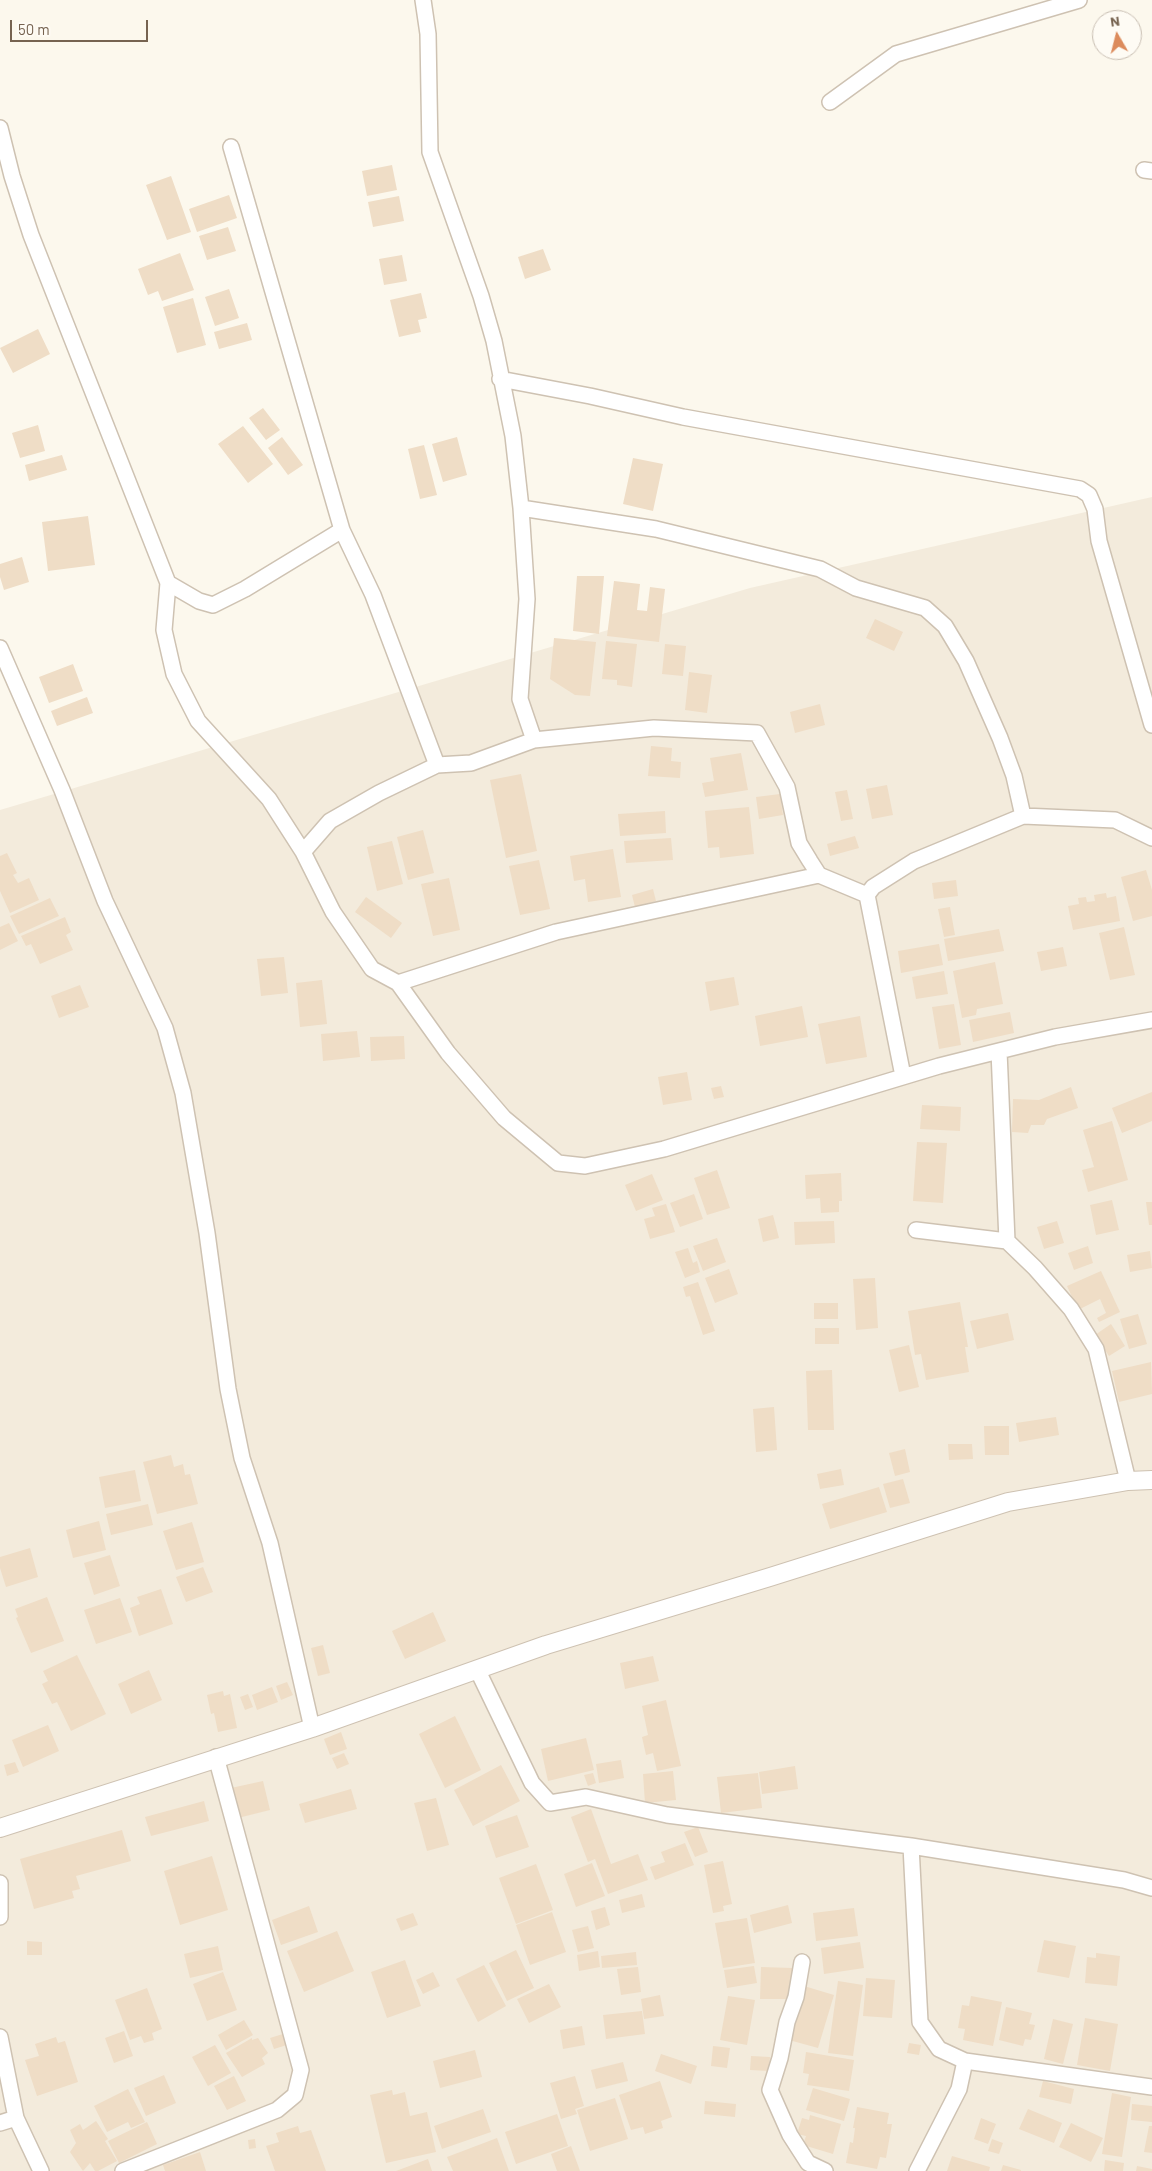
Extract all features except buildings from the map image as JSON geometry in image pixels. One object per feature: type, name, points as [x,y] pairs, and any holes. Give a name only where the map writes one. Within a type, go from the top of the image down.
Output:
[{"type":"street","points":[[423,0],[428,34],[430,152],[481,296],[494,341],[500,379],[513,436],[521,508],[527,599],[520,699],[534,740]]},
{"type":"street","points":[[830,102],[896,54],[1038,6],[1079,0]]},
{"type":"street","points":[[0,128],[12,176],[31,235],[168,583],[164,630],[174,674],[198,721],[270,800],[303,852],[333,912],[372,970],[398,983],[448,1053],[504,1118],[558,1163],[586,1166],[664,1149],[903,1076],[999,1050],[1056,1037],[1152,1020]]},
{"type":"street","points":[[231,147],[342,530],[373,595],[437,765]]},
{"type":"street","points":[[500,379],[590,396],[683,417],[1080,489],[1089,495],[1095,509],[1100,541],[1152,725]]},
{"type":"street","points":[[521,508],[656,529],[820,569],[856,588],[925,608],[945,626],[966,661],[1000,738],[1014,776],[1023,816]]},
{"type":"street","points":[[168,583],[199,601],[213,605],[245,589],[342,530]]},
{"type":"street","points":[[0,648],[62,790],[105,901],[165,1028],[184,1094],[207,1233],[228,1390],[242,1458],[270,1543],[312,1728]]},
{"type":"street","points":[[303,852],[330,821],[379,793],[437,765],[470,763],[534,740],[654,728],[758,733],[787,787],[799,843],[819,875]]},
{"type":"street","points":[[903,1076],[867,895],[872,887],[914,861],[1023,816],[1115,820],[1152,838]]},
{"type":"street","points":[[398,983],[556,932],[819,875],[867,895]]},
{"type":"street","points":[[999,1050],[1007,1241]]},
{"type":"street","points":[[916,1230],[1007,1241],[1035,1268],[1071,1310],[1096,1349],[1128,1481]]},
{"type":"street","points":[[0,1828],[216,1757],[312,1728],[546,1644],[770,1577],[1008,1502],[1128,1481],[1152,1480]]},
{"type":"street","points":[[477,1669],[532,1783],[550,1803],[586,1797],[667,1815],[911,1846],[1124,1880],[1152,1888]]},
{"type":"street","points":[[123,2171],[277,2110],[295,2095],[301,2070],[216,1757]]},
{"type":"street","points":[[911,1846],[920,2022],[939,2049],[965,2061],[1152,2087]]},
{"type":"street","points":[[0,1883],[0,1917]]},
{"type":"street","points":[[802,1962],[796,1997],[787,2022],[780,2058],[770,2090],[790,2135],[808,2163],[825,2171]]},
{"type":"street","points":[[0,2037],[16,2118],[41,2171]]},
{"type":"street","points":[[917,2171],[959,2089],[965,2061]]},
{"type":"street","points":[[0,2123],[16,2118]]},
{"type":"shaded area","points":[[1152,497],[1152,2171],[0,2171],[0,810],[750,588]]}]
